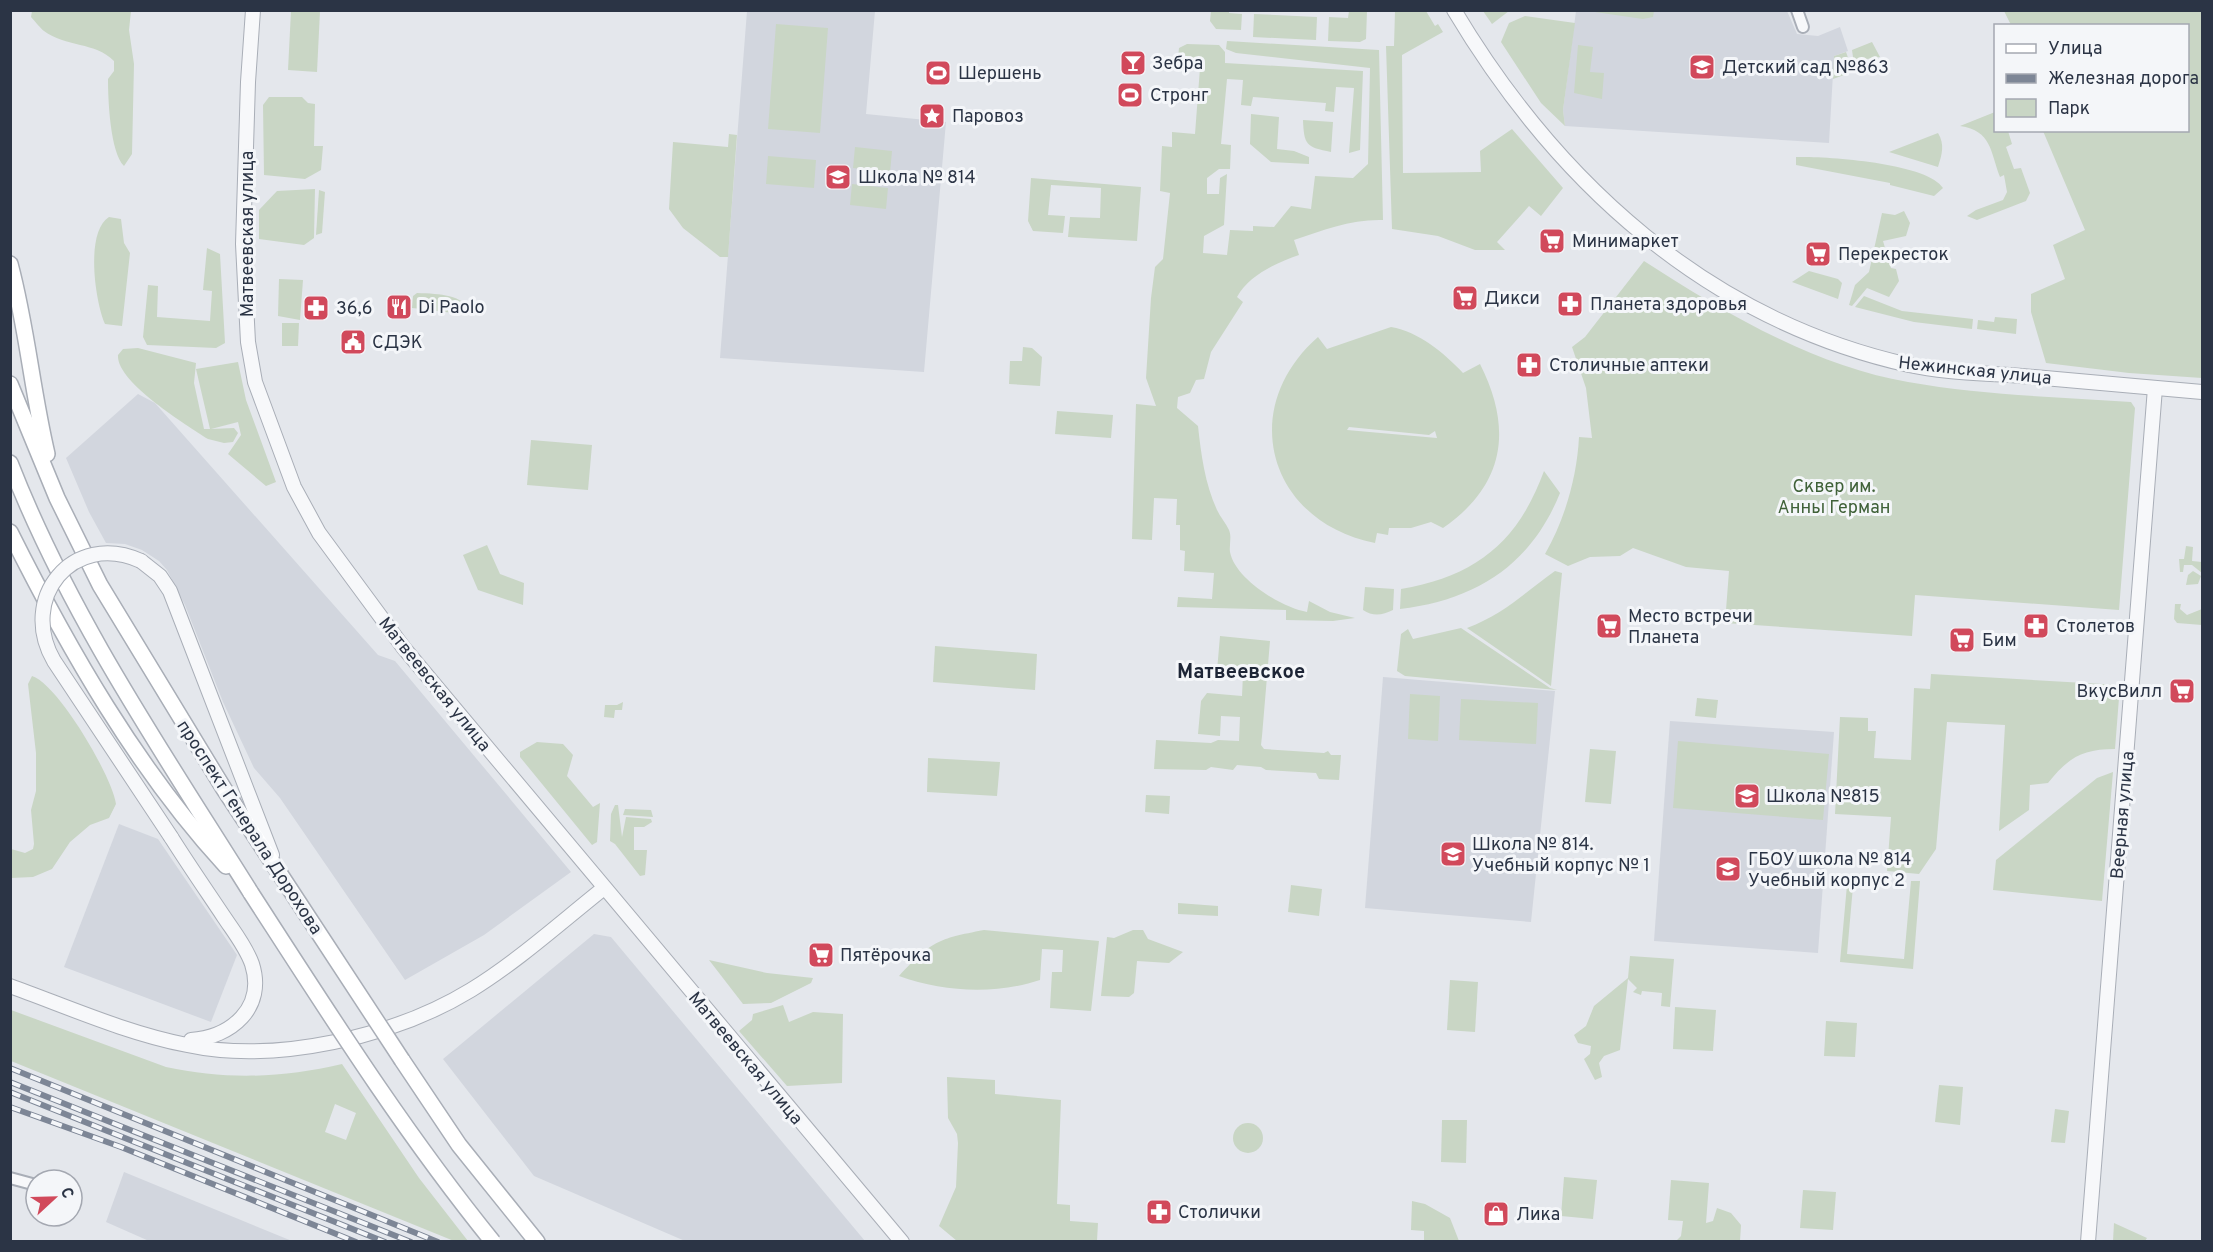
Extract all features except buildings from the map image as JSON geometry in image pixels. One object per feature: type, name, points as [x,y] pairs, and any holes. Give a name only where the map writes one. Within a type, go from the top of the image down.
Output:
[{"type":"main road","points":[[10,264],[22,308],[34,400],[57,498]]},
{"type":"main road","name":"проспект Генерала Дорохова","points":[[10,384],[57,498],[100,585],[148,667],[280,874],[459,1145],[537,1242]]},
{"type":"main road","name":"проспект Генерала Дорохова","points":[[10,463],[47,550],[126,692],[251,893],[371,1079],[442,1179],[493,1242]]},
{"type":"main road","points":[[10,532],[46,604],[117,721],[167,795],[207,845],[251,893]]},
{"type":"street","name":"Матвеевская улица","points":[[253,10],[244,222],[246,316],[255,382],[286,470],[319,533],[350,578],[417,664],[902,1242]]},
{"type":"street","name":"Нежинская улица","points":[[1454,10],[1520,109],[1593,191],[1681,265],[1740,302],[1829,342],[1911,365],[2202,392]]},
{"type":"street","points":[[1797,10],[1803,27]]},
{"type":"street","name":"Веерная улица","points":[[2088,1242],[2155,388]]},
{"type":"street","points":[[162,1039],[209,1039],[226,1032],[240,1022],[254,996],[255,977],[247,951],[54,661],[43,636],[43,605],[49,590],[55,580],[75,561],[105,553],[117,553],[141,561],[160,576],[170,591],[280,874]]},
{"type":"street","points":[[10,986],[188,1046],[233,1051],[288,1049],[366,1034],[414,1018],[468,992],[508,965],[604,888]]},
{"type":"shaded area","name":"Школа № 814","points":[[747,11],[875,11],[866,114],[946,122],[924,372],[720,358]]},
{"type":"shaded area","name":"Детский сад №863","points":[[1576,11],[1787,11],[1797,34],[1818,36],[1840,27],[1848,51],[1834,56],[1829,143],[1565,126],[1563,110]]},
{"type":"shaded area","points":[[138,394],[155,403],[378,655],[395,661],[571,872],[484,935],[405,980],[280,798],[254,768],[223,702],[185,605],[167,570],[159,561],[142,550],[125,544],[106,543],[89,512],[66,458]]},
{"type":"shaded area","name":"Школа № 814. Учебный корпус № 1","points":[[1383,677],[1555,691],[1531,922],[1365,908]]},
{"type":"shaded area","name":"Школа №815","points":[[1670,721],[1834,732],[1818,953],[1654,941]]},
{"type":"shaded area","points":[[119,824],[158,839],[237,955],[211,1022],[64,967]]},
{"type":"shaded area","points":[[594,934],[611,937],[865,1241],[685,1241],[534,1176],[443,1059]]},
{"type":"shaded area","points":[[124,1172],[292,1241],[149,1241],[106,1222]]},
{"type":"green space","points":[[32,11],[131,11],[129,30],[134,64],[132,154],[124,166],[116,149],[109,112],[108,79],[114,71],[114,61],[107,55],[89,47],[61,40],[42,30],[31,17]]},
{"type":"green space","points":[[291,11],[320,11],[317,72],[288,70]]},
{"type":"green space","points":[[1211,11],[1242,14],[1241,30],[1216,29],[1210,21]]},
{"type":"green space","points":[[1349,11],[1367,11],[1366,39],[1360,42],[1328,41],[1329,17],[1348,18]]},
{"type":"green space","points":[[1395,11],[1426,11],[1435,26],[1438,24],[1443,32],[1402,55],[1403,173],[1481,172],[1480,151],[1512,129],[1563,188],[1541,216],[1529,206],[1497,242],[1505,250],[1475,250],[1438,236],[1392,229],[1386,46],[1394,46]]},
{"type":"green space","points":[[1483,11],[1509,11],[1492,24]]},
{"type":"green space","points":[[1588,11],[1654,11],[1653,17],[1643,19]]},
{"type":"green space","points":[[2004,11],[2202,11],[2202,378],[2129,373],[2046,363],[2031,312],[2031,294],[2065,279],[2053,245],[2085,230],[2043,132],[2189,132],[2189,24],[2010,24]]},
{"type":"green space","points":[[1254,14],[1317,17],[1316,40],[1253,37]]},
{"type":"green space","points":[[1525,16],[1575,23],[1563,110],[1565,126],[1541,103],[1501,42],[1509,23]]},
{"type":"green space","points":[[776,24],[828,28],[820,133],[768,129]]},
{"type":"green space","points":[[1227,41],[1379,50],[1383,220],[1349,223],[1294,240],[1299,255],[1264,271],[1242,289],[1237,297],[1243,302],[1211,352],[1204,379],[1196,380],[1190,393],[1178,397],[1177,408],[1198,426],[1209,490],[1218,513],[1229,530],[1230,552],[1241,572],[1261,591],[1285,605],[1307,612],[1309,601],[1330,612],[1355,618],[1333,621],[1286,620],[1286,610],[1177,607],[1178,597],[1212,599],[1214,573],[1184,571],[1185,551],[1180,550],[1180,525],[1176,525],[1177,499],[1154,498],[1152,540],[1132,539],[1136,404],[1156,406],[1146,378],[1155,267],[1163,259],[1170,193],[1160,191],[1162,146],[1172,147],[1172,132],[1195,134],[1200,68],[1187,65],[1178,58],[1179,48],[1187,44],[1219,45],[1225,52],[1225,63],[1363,71],[1360,150],[1349,153],[1354,88],[1336,87],[1334,112],[1325,111],[1326,103],[1253,97],[1251,106],[1241,105],[1243,80],[1227,79],[1221,144],[1231,145],[1230,169],[1219,169],[1207,178],[1207,194],[1219,194],[1220,178],[1227,174],[1224,225],[1204,236],[1203,253],[1227,255],[1230,230],[1253,231],[1253,226],[1274,227],[1291,206],[1311,209],[1315,176],[1353,178],[1368,164],[1370,68],[1236,53],[1226,49]]},
{"type":"green space","points":[[1872,42],[1880,57],[1867,59],[1858,66],[1854,64],[1852,50]]},
{"type":"green space","points":[[1578,45],[1593,47],[1590,72],[1604,73],[1602,99],[1574,93]]},
{"type":"green space","points":[[1846,52],[1851,66],[1858,70],[1833,79],[1834,56]]},
{"type":"green space","points":[[269,97],[302,97],[308,103],[315,104],[314,146],[323,146],[321,170],[305,179],[264,175],[263,105]]},
{"type":"green space","points":[[1994,112],[1994,132],[2008,132],[2012,144],[2006,147],[2014,169],[2021,168],[2030,193],[2026,201],[1977,220],[1967,216],[1976,210],[2003,200],[2007,192],[2004,175],[2000,177],[1984,137],[1978,132],[1960,126]]},
{"type":"green space","points":[[1251,114],[1279,117],[1277,149],[1294,151],[1309,157],[1309,164],[1271,162],[1250,144]]},
{"type":"green space","points":[[1303,120],[1333,122],[1331,152],[1308,144],[1304,135]]},
{"type":"green space","points":[[1938,133],[1942,154],[1938,167],[1889,152]]},
{"type":"green space","points":[[729,134],[737,135],[728,257],[720,257],[683,228],[669,209],[673,142],[728,147]]},
{"type":"green space","points":[[855,147],[892,151],[890,173],[853,168]]},
{"type":"green space","points":[[768,156],[816,160],[814,188],[766,184]]},
{"type":"green space","points":[[1796,157],[1852,160],[1898,167],[1934,179],[1943,188],[1934,196],[1890,185],[1890,183],[1796,165]]},
{"type":"green space","points":[[1031,178],[1141,187],[1137,241],[1068,237],[1070,217],[1100,218],[1101,188],[1051,185],[1048,215],[1065,216],[1063,233],[1033,231],[1028,221]]},
{"type":"green space","points":[[852,184],[888,188],[886,209],[850,205]]},
{"type":"green space","points":[[315,189],[314,238],[304,245],[259,239],[259,210],[277,191]]},
{"type":"green space","points":[[319,190],[325,192],[322,233],[316,235]]},
{"type":"green space","points":[[1904,211],[1910,223],[1906,236],[1883,241],[1891,268],[1896,269],[1899,281],[1889,297],[1867,288],[1852,306],[1849,305],[1855,285],[1869,272],[1882,213],[1895,215]]},
{"type":"green space","points":[[109,217],[121,219],[124,243],[130,253],[122,326],[105,324],[98,300],[94,268],[97,237],[102,225]]},
{"type":"green space","points":[[207,248],[220,254],[225,343],[216,348],[147,345],[143,337],[148,285],[158,286],[157,317],[210,321],[212,291],[203,290]]},
{"type":"green space","name":"Сквер им. Анны Герман","points":[[1644,261],[1705,299],[1770,335],[1839,364],[1873,375],[1963,390],[2131,402],[2135,408],[2119,610],[1915,595],[1912,636],[1725,623],[1729,571],[1686,567],[1633,548],[1620,556],[1590,557],[1568,566],[1545,554],[1569,497],[1576,467],[1579,437],[1592,438],[1586,388],[1572,347],[1585,337]]},
{"type":"green space","points":[[1809,271],[1838,279],[1842,283],[1838,299],[1792,282]]},
{"type":"green space","points":[[279,279],[303,280],[300,320],[278,316]]},
{"type":"green space","points":[[417,293],[450,296],[463,302],[476,313],[412,308],[413,296]]},
{"type":"green space","points":[[1864,296],[1902,311],[1973,319],[1972,329],[1914,322],[1855,307]]},
{"type":"green space","points":[[1995,317],[2017,319],[2016,334],[1977,329],[1978,320],[1994,322]]},
{"type":"green space","points":[[282,323],[299,323],[298,346],[282,346]]},
{"type":"green space","points":[[1391,327],[1421,338],[1463,373],[1480,364],[1497,411],[1499,433],[1497,454],[1491,474],[1480,493],[1464,511],[1443,528],[1431,522],[1411,528],[1389,528],[1388,535],[1377,533],[1375,543],[1339,531],[1310,512],[1289,488],[1276,459],[1272,428],[1277,397],[1293,366],[1318,337],[1327,349]],"holes":[[[1349,427],[1429,435],[1435,431],[1437,438],[1347,430]]]},
{"type":"green space","points":[[1023,347],[1032,348],[1042,357],[1040,386],[1009,384],[1010,361],[1022,361]]},
{"type":"green space","points":[[138,348],[196,363],[194,383],[204,429],[210,429],[196,369],[238,362],[246,400],[276,482],[266,486],[228,454],[241,435],[238,422],[211,429],[234,428],[238,433],[233,442],[224,443],[208,439],[140,390],[120,366],[118,355],[123,349]]},
{"type":"green space","points":[[1057,411],[1113,415],[1111,438],[1055,434]]},
{"type":"green space","points":[[531,440],[592,445],[588,490],[527,485]]},
{"type":"green space","points":[[1544,471],[1560,493],[1548,518],[1517,559],[1498,575],[1453,597],[1400,609],[1401,589],[1451,575],[1491,552],[1521,518]]},
{"type":"green space","points":[[487,545],[500,574],[524,583],[523,605],[478,590],[463,555]]},
{"type":"green space","points":[[2186,546],[2193,547],[2192,561],[2202,562],[2202,573],[2192,565],[2184,565],[2183,572],[2180,572],[2179,559],[2184,559]]},
{"type":"green space","points":[[1555,571],[1562,573],[1551,686],[1467,628],[1503,610]]},
{"type":"green space","points":[[2193,571],[2201,576],[2198,584],[2186,585],[2188,575]]},
{"type":"green space","points":[[1365,587],[1394,589],[1393,610],[1370,614],[1363,610]]},
{"type":"green space","points":[[2175,604],[2181,604],[2180,609],[2187,615],[2202,609],[2202,625],[2177,623],[2174,619]]},
{"type":"green space","points":[[1461,628],[1550,688],[1557,690],[1405,676],[1397,671],[1401,634],[1408,629],[1413,639]]},
{"type":"green space","points":[[1220,636],[1270,641],[1261,745],[1264,749],[1324,753],[1328,751],[1331,755],[1341,755],[1339,780],[1319,779],[1316,773],[1266,770],[1261,767],[1237,765],[1233,770],[1211,767],[1206,770],[1154,769],[1156,740],[1211,743],[1218,740],[1239,741],[1240,717],[1221,716],[1220,736],[1198,734],[1201,701],[1207,693],[1242,696],[1243,674],[1217,671]]},
{"type":"green space","points":[[935,646],[1037,654],[1035,690],[933,682]]},
{"type":"green space","points":[[1931,674],[2120,685],[2115,749],[2085,753],[2069,761],[2048,783],[2030,785],[2029,810],[1999,831],[2005,725],[1947,722],[1936,849],[1919,874],[1887,871],[1891,817],[1835,814],[1840,717],[1868,718],[1868,731],[1876,731],[1874,758],[1911,760],[1914,688],[1930,689]]},
{"type":"green space","points":[[32,676],[56,695],[82,732],[105,773],[116,804],[109,818],[90,825],[70,842],[52,869],[33,877],[11,878],[11,849],[25,853],[33,849],[34,844],[31,810],[36,791],[36,753],[28,684]]},
{"type":"green space","points":[[1410,694],[1440,696],[1438,741],[1408,739]]},
{"type":"green space","points":[[1697,698],[1718,700],[1716,718],[1695,716]]},
{"type":"green space","points":[[1461,699],[1538,703],[1536,744],[1459,740]]},
{"type":"green space","points":[[623,702],[622,710],[615,710],[614,718],[604,717],[605,705],[617,705]]},
{"type":"green space","points":[[1678,741],[1829,754],[1823,820],[1673,808]]},
{"type":"green space","points":[[537,742],[563,744],[573,755],[567,776],[593,807],[600,803],[597,842],[592,845],[520,757],[520,752]]},
{"type":"green space","points":[[1590,749],[1616,751],[1611,804],[1585,802]]},
{"type":"green space","points":[[928,758],[1000,762],[997,796],[927,792]]},
{"type":"green space","points":[[2113,772],[2102,901],[1993,890],[1996,860],[2097,778]]},
{"type":"green space","points":[[1146,795],[1170,796],[1169,814],[1145,812]]},
{"type":"green space","points":[[615,805],[618,805],[622,837],[626,817],[651,819],[652,822],[644,827],[634,827],[634,850],[647,850],[645,875],[640,876],[615,844],[610,841],[611,814]]},
{"type":"green space","points":[[625,809],[651,810],[653,817],[623,815]]},
{"type":"green space","points":[[1848,874],[1854,875],[1847,954],[1904,959],[1911,881],[1920,881],[1913,969],[1840,962]]},
{"type":"green space","points":[[1291,885],[1322,889],[1319,916],[1288,912]]},
{"type":"green space","points":[[1178,903],[1218,906],[1218,916],[1178,914]]},
{"type":"green space","points":[[984,930],[1099,941],[1091,1011],[1050,1008],[1052,972],[1062,972],[1063,950],[1042,949],[1040,980],[1005,988],[969,990],[951,988],[899,976],[936,943]]},
{"type":"green space","points":[[1133,930],[1143,930],[1148,939],[1183,952],[1169,963],[1137,961],[1134,993],[1129,997],[1101,996],[1107,937],[1114,938]]},
{"type":"green space","points":[[1630,956],[1674,959],[1670,1007],[1661,1006],[1662,993],[1642,991],[1641,995],[1633,992],[1637,988],[1628,979],[1620,1050],[1604,1056],[1599,1063],[1602,1077],[1595,1080],[1584,1059],[1590,1054],[1591,1046],[1578,1043],[1574,1035],[1586,1026],[1594,1006],[1628,978]]},
{"type":"green space","points":[[709,960],[767,973],[813,978],[811,983],[771,1003],[743,1004]]},
{"type":"green space","points":[[1450,980],[1478,982],[1475,1032],[1447,1030]]},
{"type":"green space","points":[[783,1005],[789,1022],[813,1012],[843,1014],[842,1083],[787,1086],[739,1031],[752,1020],[753,1014]]},
{"type":"green space","points":[[1675,1007],[1716,1010],[1713,1051],[1673,1049]]},
{"type":"green space","points":[[11,1010],[166,1067],[188,1071],[254,1076],[276,1075],[342,1064],[419,1178],[468,1241],[454,1241],[11,1061]],"holes":[[[335,1104],[356,1113],[346,1140],[325,1132]]]},
{"type":"green space","points":[[1826,1021],[1857,1023],[1855,1057],[1824,1056]]},
{"type":"green space","points":[[947,1077],[995,1080],[995,1094],[1061,1100],[1057,1204],[1070,1205],[1070,1221],[1098,1223],[1097,1241],[957,1241],[939,1226],[956,1187],[958,1143],[957,1134],[948,1118]]},
{"type":"green space","points":[[1939,1085],[1963,1087],[1960,1125],[1935,1122]]},
{"type":"green space","points":[[2055,1109],[2069,1111],[2065,1143],[2051,1142]]},
{"type":"green space","points":[[1442,1120],[1467,1120],[1466,1163],[1441,1162]]},
{"type":"green space","points":[[1248,1123],[1259,1127],[1263,1138],[1259,1149],[1248,1153],[1237,1149],[1233,1138],[1237,1127]]},
{"type":"green space","points":[[1564,1177],[1597,1180],[1593,1219],[1561,1216]]},
{"type":"green space","points":[[1671,1180],[1709,1183],[1706,1223],[1713,1221],[1717,1208],[1731,1213],[1741,1225],[1740,1241],[1676,1241],[1681,1236],[1683,1221],[1668,1220]]},
{"type":"green space","points":[[1803,1190],[1836,1192],[1833,1230],[1800,1228]]},
{"type":"green space","points":[[1412,1201],[1425,1204],[1450,1218],[1459,1241],[1424,1241],[1424,1231],[1411,1230]]},
{"type":"green space","points":[[2114,1223],[2147,1238],[2145,1241],[2113,1241]]},
{"type":"railway","points":[[10,1068],[438,1242]]},
{"type":"railway","points":[[10,1082],[411,1242]]},
{"type":"railway","points":[[10,1092],[385,1242]]},
{"type":"railway","points":[[10,1107],[121,1147],[356,1242]]},
{"type":"place","name":"Зебра","points":[[1133,63]]},
{"type":"place","name":"Детский сад №863","points":[[1702,67]]},
{"type":"place","name":"Шершень","points":[[938,73]]},
{"type":"place","name":"Стронг","points":[[1130,95]]},
{"type":"place","name":"Паровоз","points":[[932,116]]},
{"type":"place","name":"Школа № 814","points":[[838,177]]},
{"type":"place","name":"Минимаркет","points":[[1552,241]]},
{"type":"place","name":"Перекресток","points":[[1818,254]]},
{"type":"place","name":"Дикси","points":[[1465,298]]},
{"type":"place","name":"Планета здоровья","points":[[1570,304]]},
{"type":"place","name":"Di Paolo","points":[[399,307]]},
{"type":"place","name":"36,6","points":[[316,308]]},
{"type":"place","name":"СДЭК","points":[[353,342]]},
{"type":"place","name":"Столичные аптеки","points":[[1529,365]]},
{"type":"place","name":"Место встречи Планета","points":[[1609,626]]},
{"type":"place","name":"Столетов","points":[[2036,626]]},
{"type":"place","name":"Бим","points":[[1962,640]]},
{"type":"place","name":"ВкусВилл","points":[[2182,691]]},
{"type":"place","name":"Школа №815","points":[[1747,796]]},
{"type":"place","name":"Школа № 814. Учебный корпус № 1","points":[[1453,854]]},
{"type":"place","name":"ГБОУ школа № 814 Учебный корпус 2","points":[[1728,869]]},
{"type":"place","name":"Пятёрочка","points":[[821,955]]},
{"type":"place","name":"Столички","points":[[1159,1212]]},
{"type":"place","name":"Лика","points":[[1496,1214]]},
{"type":"district","name":"Матвеевское","points":[[1241,671]]}]
